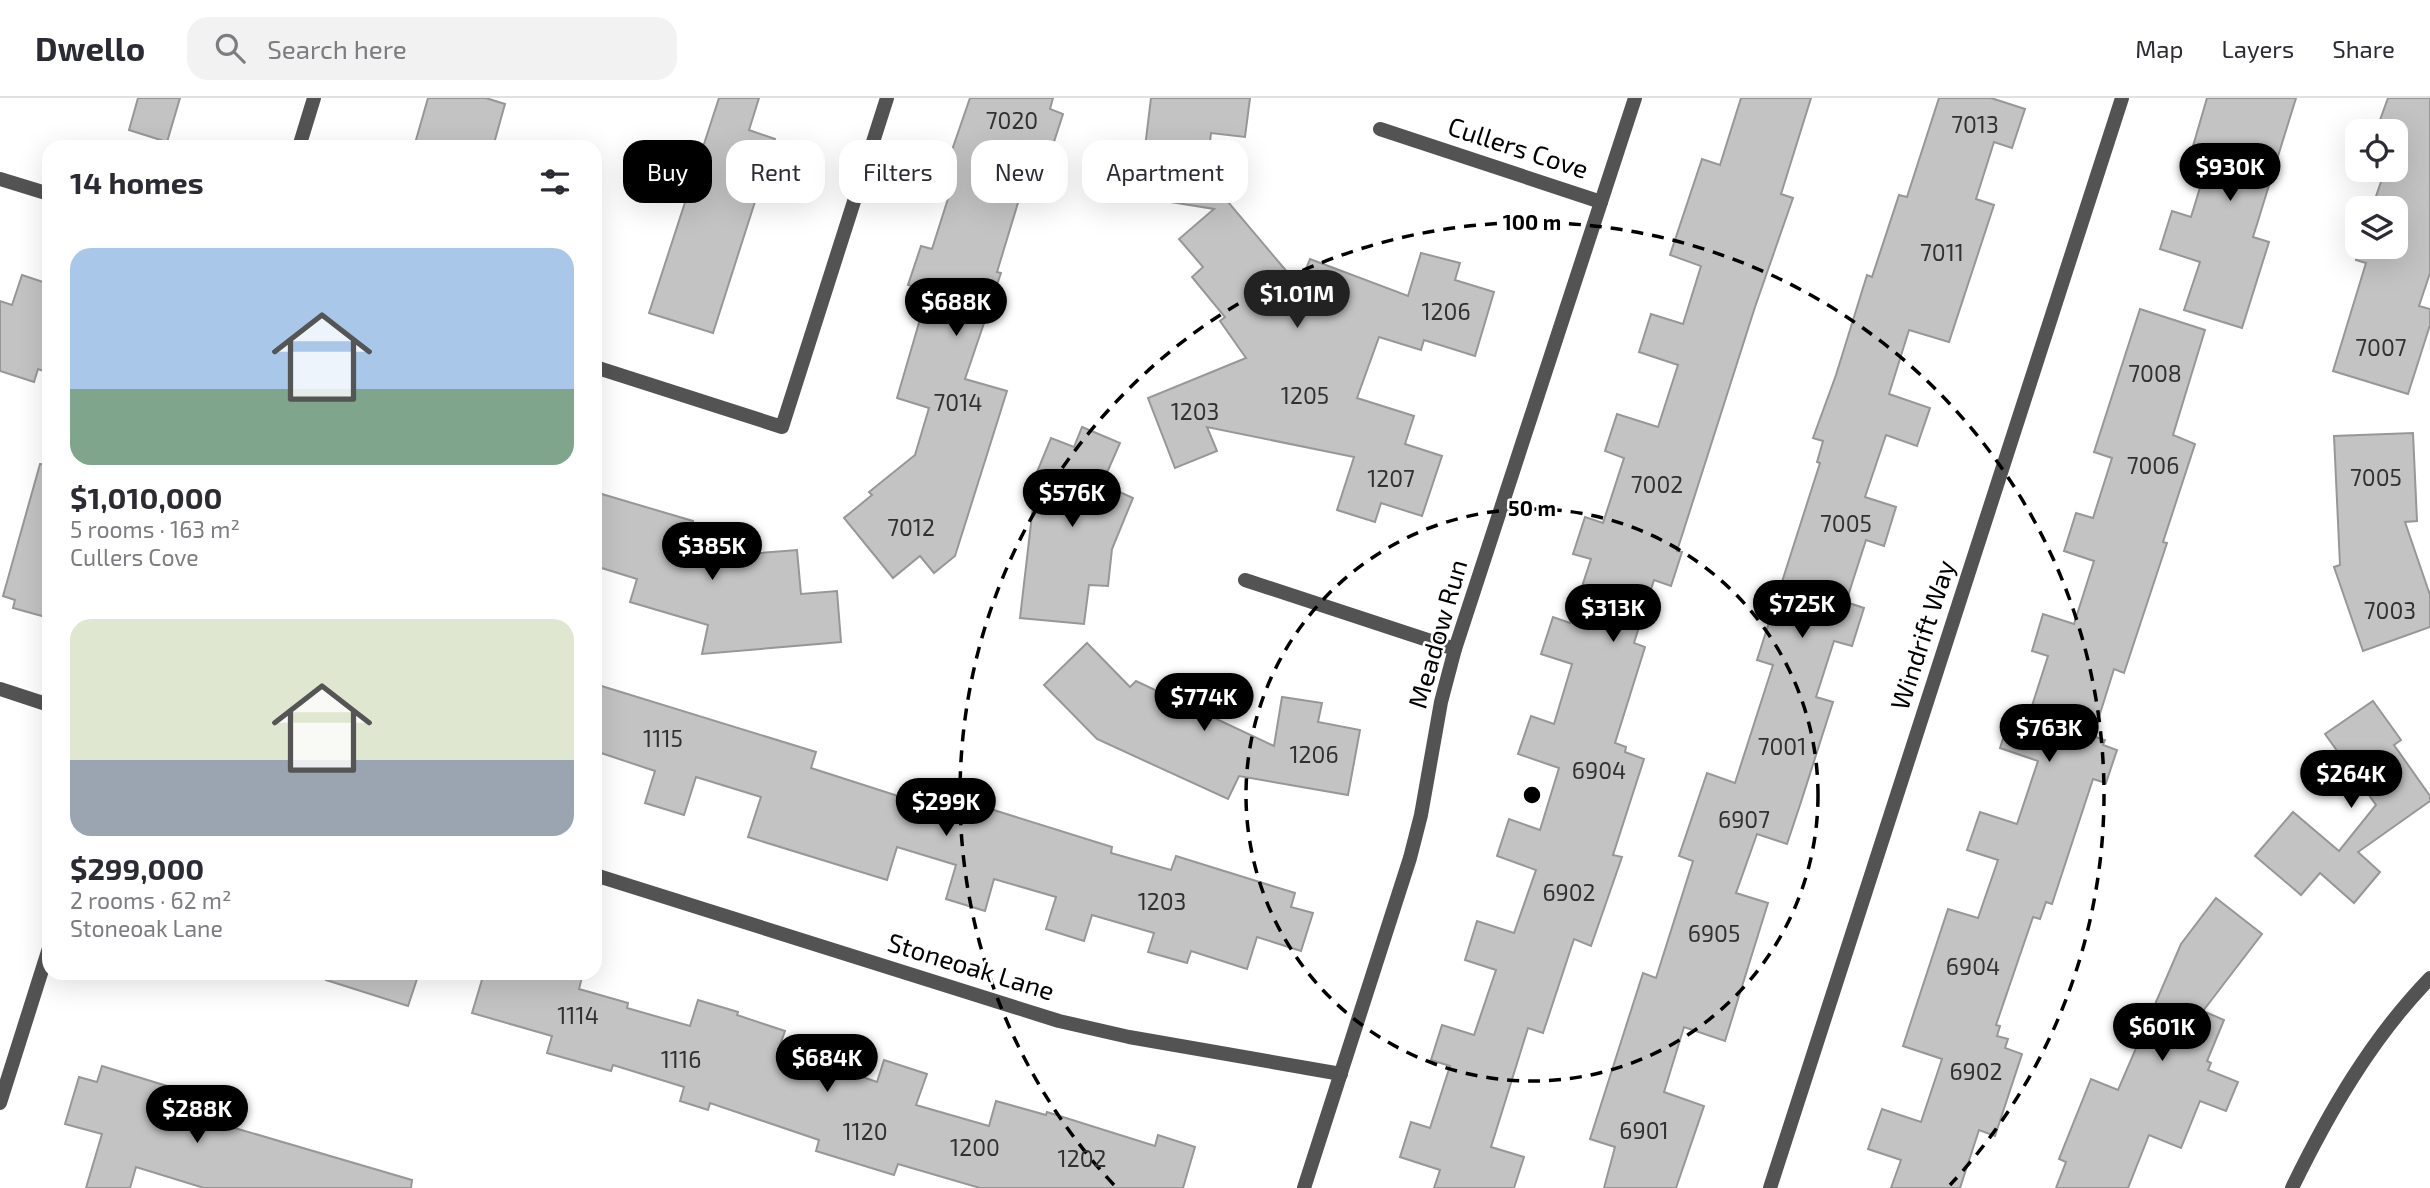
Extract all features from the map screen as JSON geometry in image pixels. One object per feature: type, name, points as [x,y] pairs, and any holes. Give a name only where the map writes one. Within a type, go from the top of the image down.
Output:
[{"type":"street","points":[[301,140],[314,98]]},
{"type":"street","points":[[602,369],[782,427],[887,98]]},
{"type":"street","name":"Meadow Run","points":[[1304,1188],[1419,826],[1441,702],[1455,649],[1635,98]]},
{"type":"street","name":"Windrift Way","points":[[1770,1188],[2122,98]]},
{"type":"street","name":"Cullers Cove","points":[[1380,129],[1601,202]]},
{"type":"street","points":[[0,178],[42,192]]},
{"type":"street","points":[[1245,580],[1455,649]]},
{"type":"street","points":[[0,689],[42,703]]},
{"type":"street","name":"Stoneoak Lane","points":[[602,877],[1059,1021],[1129,1037],[1341,1074]]},
{"type":"street","points":[[0,1103],[42,970]]},
{"type":"street","points":[[2292,1188],[2313,1144],[2358,1066],[2430,978]]},
{"type":"building","points":[[138,98],[180,98],[168,140],[129,130]]},
{"type":"building","points":[[428,98],[486,98],[505,104],[495,140],[416,140]]},
{"type":"building","points":[[719,98],[759,98],[749,130],[775,139],[726,140],[726,203],[755,203],[713,333],[649,313],[685,203],[712,203],[712,140],[705,140]]},
{"type":"building","points":[[970,98],[1053,98],[1050,109],[1063,114],[1055,140],[971,140],[971,203],[1018,203],[997,272],[1001,273],[965,379],[1007,391],[955,556],[934,573],[920,556],[893,578],[844,518],[872,495],[869,492],[915,455],[929,408],[897,398],[928,292],[908,285],[921,246],[932,249],[947,203],[957,203],[956,140]]},
{"type":"building","points":[[1151,98],[1250,98],[1245,137],[1211,133],[1210,140],[1146,140]]},
{"type":"building","points":[[1741,98],[1811,98],[1781,194],[1793,198],[1677,551],[1682,552],[1671,586],[1654,580],[1634,643],[1645,647],[1615,743],[1626,747],[1625,752],[1644,759],[1613,855],[1622,857],[1591,946],[1574,939],[1543,1033],[1528,1028],[1491,1147],[1524,1157],[1514,1188],[1434,1188],[1440,1170],[1400,1157],[1411,1122],[1430,1128],[1450,1066],[1431,1060],[1442,1025],[1474,1035],[1496,970],[1465,960],[1477,921],[1514,933],[1536,870],[1497,856],[1509,819],[1540,830],[1559,768],[1518,754],[1531,716],[1554,724],[1572,664],[1541,654],[1553,617],[1570,623],[1591,559],[1573,554],[1585,517],[1603,523],[1624,458],[1605,451],[1617,414],[1658,427],[1678,365],[1639,352],[1651,314],[1683,324],[1701,266],[1670,255],[1702,159],[1720,165]]},
{"type":"building","points":[[1939,98],[1991,98],[2025,109],[2012,148],[1994,142],[1976,199],[1994,205],[1949,342],[1909,330],[1889,394],[1930,408],[1917,446],[1886,435],[1865,497],[1896,507],[1884,546],[1866,540],[1846,602],[1864,608],[1852,646],[1834,641],[1816,697],[1833,702],[1800,805],[1787,844],[1757,834],[1736,893],[1768,903],[1725,1041],[1684,1027],[1664,1092],[1704,1106],[1676,1188],[1604,1188],[1615,1147],[1590,1139],[1643,973],[1656,978],[1693,861],[1679,856],[1707,773],[1735,783],[1773,665],[1757,660],[1820,463],[1817,462],[1823,441],[1813,438],[1867,275],[1872,277],[1899,195],[1907,197]]},
{"type":"building","points":[[2207,98],[2296,98],[2253,237],[2269,242],[2242,328],[2184,310],[2200,262],[2160,249],[2172,211],[2191,217],[2209,158],[2191,153]]},
{"type":"building","points":[[2388,98],[2430,98],[2430,273],[2419,306],[2430,309],[2430,325],[2408,394],[2333,371],[2366,263],[2356,259],[2408,259],[2408,196],[2376,196],[2381,182],[2408,182],[2408,119],[2380,119]]},
{"type":"building","points":[[1176,203],[1229,203],[1299,286],[1310,259],[1408,296],[1421,253],[1460,263],[1455,280],[1494,292],[1475,356],[1424,340],[1421,350],[1379,337],[1357,398],[1414,416],[1405,444],[1442,456],[1422,516],[1381,503],[1375,522],[1337,510],[1354,457],[1207,427],[1217,451],[1175,468],[1148,398],[1246,358],[1220,321],[1225,317],[1192,277],[1203,267],[1179,239],[1214,209]]},
{"type":"building","points":[[22,275],[42,282],[42,371],[38,369],[34,382],[0,371],[0,301],[12,305]]},
{"type":"building","points":[[2140,309],[2205,330],[2173,435],[2195,444],[2163,542],[2167,543],[2124,673],[2114,669],[2093,736],[2105,740],[2103,745],[2117,750],[2106,783],[2093,779],[2052,904],[2046,902],[2040,919],[2033,917],[1996,1025],[2000,1026],[1997,1036],[2008,1039],[2005,1048],[2022,1054],[1995,1136],[1979,1130],[1960,1188],[1891,1188],[1901,1160],[1868,1149],[1882,1109],[1921,1122],[1942,1059],[1903,1046],[1948,909],[1978,918],[1998,860],[1967,850],[1980,812],[2017,824],[2038,761],[2000,748],[2012,710],[2029,715],[2048,656],[2032,651],[2043,614],[2074,624],[2094,561],[2064,551],[2076,513],[2093,518],[2112,458],[2094,452]]},
{"type":"building","points":[[1082,427],[1120,443],[1102,484],[1133,498],[1112,549],[1108,586],[1089,585],[1084,624],[1020,618],[1037,472],[1051,438],[1074,447]]},
{"type":"building","points":[[2413,433],[2417,521],[2405,522],[2430,595],[2430,627],[2363,651],[2334,567],[2340,565],[2334,436]]},
{"type":"building","points":[[42,464],[42,616],[13,608],[15,600],[3,596]]},
{"type":"building","points":[[602,494],[693,521],[687,541],[735,555],[797,550],[801,594],[837,591],[841,642],[702,654],[708,625],[630,602],[637,579],[602,568]]},
{"type":"building","points":[[1087,643],[1130,687],[1136,681],[1274,746],[1282,697],[1322,703],[1318,722],[1360,730],[1348,795],[1239,776],[1228,799],[1097,739],[1044,685]]},
{"type":"building","points":[[602,686],[816,752],[811,768],[929,806],[933,791],[1112,847],[1111,853],[1171,870],[1176,856],[1295,893],[1291,907],[1313,913],[1301,951],[1257,937],[1247,969],[1191,951],[1187,963],[1148,952],[1154,933],[1092,915],[1084,941],[1046,929],[1056,897],[994,879],[985,911],[946,899],[956,865],[897,847],[887,880],[748,837],[761,797],[696,777],[684,815],[645,803],[655,771],[602,753]]},
{"type":"building","points":[[2373,701],[2401,740],[2394,745],[2430,796],[2430,801],[2358,852],[2380,872],[2354,903],[2320,873],[2301,895],[2255,856],[2293,812],[2339,851],[2376,805],[2325,734]]},
{"type":"building","points":[[2216,898],[2262,934],[2203,1011],[2224,1020],[2207,1061],[2211,1063],[2208,1070],[2238,1082],[2226,1111],[2200,1101],[2181,1148],[2149,1135],[2128,1188],[2056,1188],[2066,1162],[2059,1159],[2091,1079],[2118,1090],[2181,944]]},
{"type":"building","points":[[326,980],[417,980],[408,1006]]},
{"type":"building","points":[[482,980],[581,980],[579,989],[628,1003],[627,1008],[690,1026],[698,1000],[738,1012],[737,1015],[785,1031],[779,1048],[877,1082],[884,1060],[927,1074],[916,1105],[989,1126],[996,1101],[1046,1115],[1047,1112],[1155,1146],[1158,1135],[1195,1147],[1183,1188],[980,1188],[898,1164],[894,1175],[816,1151],[819,1140],[710,1103],[708,1110],[680,1101],[684,1087],[613,1065],[611,1071],[547,1053],[552,1036],[472,1013]]},
{"type":"building","points":[[102,1066],[167,1086],[160,1106],[412,1180],[411,1188],[204,1188],[136,1167],[130,1188],[86,1188],[102,1134],[65,1124],[79,1077],[97,1082]]}]
